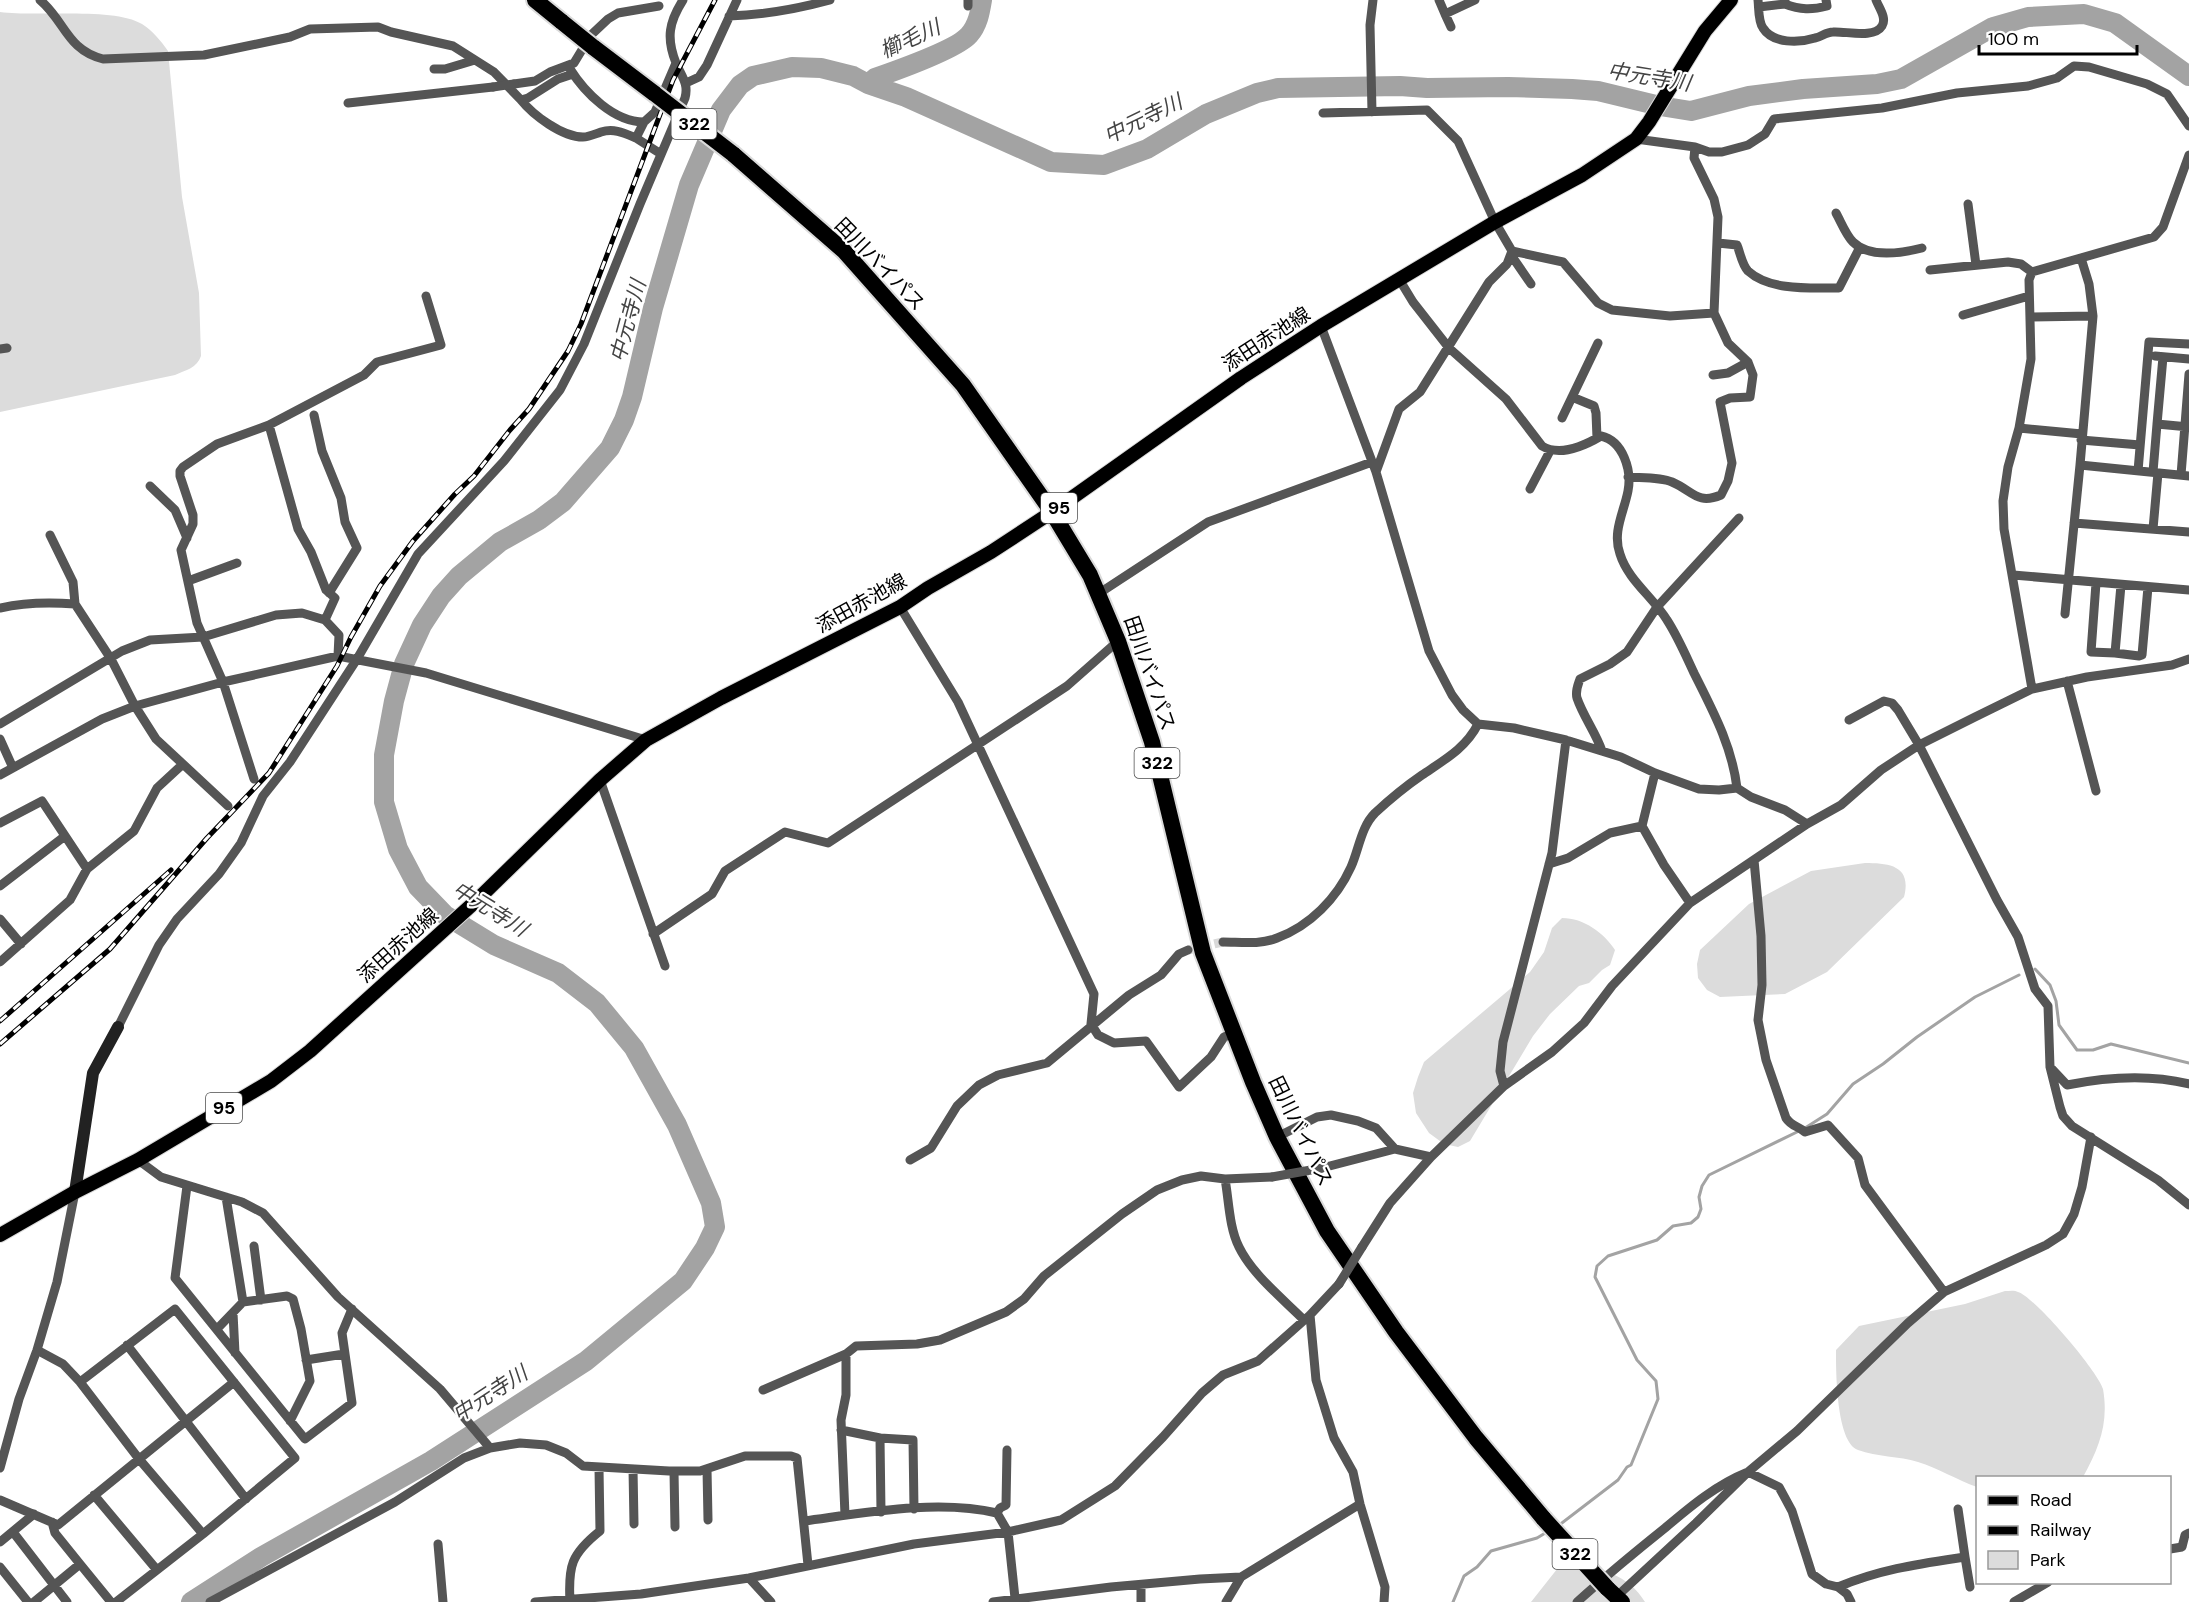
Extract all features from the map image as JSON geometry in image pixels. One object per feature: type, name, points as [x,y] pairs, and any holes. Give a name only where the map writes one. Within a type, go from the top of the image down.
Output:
[{"type":"highway","name":"田川バイパス","points":[[535,0],[734,154],[844,251],[963,385],[1052,513],[1090,575],[1118,641],[1152,742],[1203,953],[1277,1137],[1327,1231],[1396,1332],[1476,1438],[1614,1597]]},
{"type":"main road","name":"添田赤池線","points":[[0,1235],[75,1192],[138,1160],[271,1081],[310,1051],[476,901],[600,780],[646,740],[721,698],[900,607],[991,552],[1052,513],[1222,392],[1321,326],[1494,222],[1582,175],[1636,139],[1650,122],[1679,71],[1705,32],[1731,0]]},
{"type":"main road","points":[[75,1192],[93,1073],[118,1027]]},
{"type":"street","points":[[40,0],[80,50],[90,56],[103,58],[204,55],[290,37],[310,28],[378,27],[453,46],[494,72],[531,113],[570,136],[585,138],[604,131],[615,130],[636,138],[661,154]]},
{"type":"street","points":[[118,1027],[159,945],[177,919],[219,874],[241,843],[263,796],[290,762],[357,659],[418,554],[504,461],[560,390],[584,344],[685,98],[686,83],[670,45],[672,17],[683,0]]},
{"type":"street","points":[[686,83],[699,76],[707,65],[737,0]]},
{"type":"street","points":[[729,16],[756,15],[801,8],[830,0]]},
{"type":"street","points":[[1372,112],[1370,25],[1373,0]]},
{"type":"street","points":[[1439,0],[1451,27]]},
{"type":"street","points":[[1446,14],[1475,0]]},
{"type":"street","points":[[1826,0],[1827,6],[1813,9],[1796,8],[1785,2],[1758,4],[1763,28],[1772,36],[1787,42],[1814,39],[1830,32],[1874,32],[1881,29],[1884,23],[1884,17],[1876,0]]},
{"type":"street","points":[[348,103],[535,81],[550,72],[574,63],[591,35],[618,13],[658,3],[672,17]]},
{"type":"street","points":[[434,69],[445,69],[475,60]]},
{"type":"street","points":[[636,138],[644,122],[655,112],[676,63]]},
{"type":"street","points":[[567,65],[595,99],[616,114],[633,122],[644,122]]},
{"type":"street","points":[[1636,139],[1695,147],[1709,152],[1722,152],[1748,145],[1765,134],[1774,119],[1882,108],[1957,93],[2028,86],[2057,78],[2074,66],[2089,67],[2147,84],[2167,94],[2189,126]]},
{"type":"street","points":[[521,100],[558,79],[573,74]]},
{"type":"street","points":[[1323,113],[1426,110],[1458,141],[1494,222],[1531,284]]},
{"type":"street","points":[[1628,477],[1671,482],[1698,498],[1712,499],[1721,495],[1728,481],[1732,462],[1720,402],[1750,397],[1753,375],[1748,362],[1728,343],[1714,313],[1718,217],[1714,199],[1694,158],[1695,147]]},
{"type":"street","points":[[1930,270],[2008,262],[2020,264],[2032,272],[2103,251],[2141,243],[2154,237],[2163,228],[2189,155]]},
{"type":"street","points":[[1968,204],[1976,266]]},
{"type":"street","points":[[1836,213],[1852,241],[1860,247],[1881,253],[1897,254],[1922,248]]},
{"type":"street","points":[[1718,243],[1737,245],[1746,269],[1766,281],[1805,288],[1839,288],[1860,247]]},
{"type":"street","points":[[1512,253],[1563,262],[1598,303],[1612,310],[1670,316],[1714,313]]},
{"type":"street","points":[[1376,472],[1399,409],[1420,392],[1489,282],[1507,264],[1512,253]]},
{"type":"street","points":[[2065,614],[2093,316],[2089,284],[2082,258]]},
{"type":"street","points":[[2032,272],[2029,279],[2031,359],[2019,428],[2008,467],[2002,501],[2004,530],[2032,689]]},
{"type":"street","points":[[1399,279],[1413,302],[1449,348],[1506,399],[1542,446],[1550,451],[1567,450],[1601,436],[1611,438],[1618,444],[1628,477],[1628,491],[1618,521],[1619,552],[1632,577],[1657,607],[1676,636],[1722,729],[1734,765],[1737,788]]},
{"type":"street","points":[[254,779],[223,682],[197,623],[181,550],[193,524],[194,515],[180,471],[217,444],[269,425],[364,375],[377,362],[441,345],[426,296]]},
{"type":"street","points":[[1963,315],[2029,296]]},
{"type":"street","points":[[2030,317],[2093,316]]},
{"type":"street","points":[[1321,326],[1376,472],[1429,651],[1452,695],[1463,710],[1478,724],[1514,728],[1566,740],[1621,757],[1654,773],[1699,789],[1737,788],[1751,797],[1785,810],[1807,824]]},
{"type":"street","points":[[2138,471],[2149,342],[2189,344]]},
{"type":"street","points":[[1562,418],[1598,343]]},
{"type":"street","points":[[2153,530],[2159,357],[2189,359]]},
{"type":"street","points":[[1713,375],[1728,373],[1748,362]]},
{"type":"street","points":[[2080,465],[2185,476],[2189,374]]},
{"type":"street","points":[[1572,397],[1594,406],[1597,438]]},
{"type":"street","points":[[314,415],[322,451],[341,498],[345,522],[357,548],[329,593]]},
{"type":"street","points":[[2157,424],[2187,427]]},
{"type":"street","points":[[269,425],[298,529],[311,552],[326,590],[334,598],[325,620]]},
{"type":"street","points":[[2019,428],[2140,445]]},
{"type":"street","points":[[1530,489],[1550,451]]},
{"type":"street","points":[[1098,594],[1208,522],[1372,462]]},
{"type":"street","points":[[150,486],[175,510],[187,538]]},
{"type":"street","points":[[1602,751],[1598,738],[1577,697],[1577,688],[1581,679],[1628,652],[1657,607],[1739,518]]},
{"type":"street","points":[[2074,523],[2189,532]]},
{"type":"street","points":[[50,535],[73,582],[75,604],[111,659],[135,706],[156,740],[228,806]]},
{"type":"street","points":[[188,581],[237,563]]},
{"type":"street","points":[[2013,575],[2189,590]]},
{"type":"street","points":[[2096,583],[2091,652],[2139,656],[2142,655],[2148,587]]},
{"type":"street","points":[[2115,653],[2121,585]]},
{"type":"street","points":[[0,608],[22,603],[75,604]]},
{"type":"street","points":[[900,607],[958,702],[1094,994],[1091,1024],[1098,1035],[1114,1043],[1146,1041],[1179,1087],[1211,1057],[1224,1037],[1235,1033]]},
{"type":"street","points":[[0,724],[133,645],[150,640],[203,637],[276,615],[302,613],[325,620],[339,635],[338,656]]},
{"type":"street","points":[[653,934],[712,894],[725,871],[785,832],[828,843],[1067,686],[1118,641]]},
{"type":"street","points":[[0,776],[102,719],[135,706],[223,682],[338,656],[426,673],[646,740]]},
{"type":"street","points":[[535,1602],[641,1594],[748,1578],[914,1544],[1008,1532],[1061,1520],[1115,1486],[1202,1393],[1223,1375],[1258,1361],[1307,1318],[1339,1284],[1390,1203],[1431,1157],[1504,1086],[1552,1052],[1584,1023],[1612,987],[1690,903],[1807,824],[1841,805],[1881,770],[1919,745],[2032,689],[2067,681],[2172,665],[2189,659]]},
{"type":"street","points":[[2067,681],[2096,791]]},
{"type":"street","points":[[1850,720],[1884,701],[1892,702],[1919,745],[1996,900],[2018,937],[2035,989],[2048,1006],[2050,1067],[2063,1116],[2072,1126],[2158,1180],[2189,1205]]},
{"type":"street","points":[[1222,942],[1259,942],[1277,939],[1322,910],[1335,895],[1351,867],[1366,827],[1374,814],[1419,777],[1452,755],[1471,738],[1478,724]]},
{"type":"street","points":[[0,739],[13,768]]},
{"type":"street","points":[[1504,1086],[1500,1071],[1503,1042],[1549,864],[1566,740]]},
{"type":"street","points":[[0,962],[70,900],[87,869],[134,831],[157,788],[183,764]]},
{"type":"street","points":[[1654,773],[1642,826],[1664,865],[1690,903]]},
{"type":"street","points":[[600,780],[665,966]]},
{"type":"street","points":[[0,823],[42,801],[87,869]]},
{"type":"street","points":[[1549,864],[1568,858],[1610,833],[1642,826]]},
{"type":"street","points":[[0,886],[65,836]]},
{"type":"street","points":[[1754,860],[1761,936],[1762,986],[1758,1020],[1766,1060],[1786,1118],[1791,1125],[1802,1129],[1828,1125],[1847,1144],[1858,1158],[1865,1185],[1944,1292]]},
{"type":"street","points":[[0,919],[21,944]]},
{"type":"street","points":[[910,1160],[931,1148],[957,1106],[979,1084],[998,1075],[1047,1063],[1091,1024],[1129,995],[1161,975],[1179,954],[1188,950]]},
{"type":"street","points":[[2050,1067],[2067,1084],[2103,1077],[2132,1077],[2189,1084]]},
{"type":"street","points":[[1277,1137],[1317,1117],[1331,1114],[1377,1128],[1395,1149]]},
{"type":"street","points":[[1614,1597],[1696,1524],[1748,1472],[1797,1431],[1908,1323],[1944,1292],[2046,1245],[2063,1234],[2074,1214],[2082,1187],[2091,1137]]},
{"type":"street","points":[[763,1390],[846,1354],[856,1346],[917,1344],[940,1340],[1006,1312],[1024,1299],[1044,1276],[1122,1214],[1156,1190],[1182,1180],[1201,1176],[1225,1179],[1272,1177],[1322,1168],[1395,1149],[1431,1157]]},
{"type":"street","points":[[138,1160],[161,1177],[242,1202],[263,1213],[338,1297],[440,1389],[487,1444]]},
{"type":"street","points":[[1225,1179],[1233,1227],[1238,1245],[1247,1262],[1307,1318],[1316,1380],[1334,1438],[1353,1472],[1360,1504],[1385,1587],[1384,1602]]},
{"type":"street","points":[[187,1186],[175,1278],[305,1439],[352,1403],[342,1333],[352,1309]]},
{"type":"street","points":[[0,1468],[19,1399],[37,1350],[57,1282],[75,1192]]},
{"type":"street","points":[[226,1197],[243,1302]]},
{"type":"street","points":[[254,1246],[261,1300]]},
{"type":"street","points":[[200,1340],[243,1302],[287,1296],[293,1299],[310,1381],[292,1423],[278,1438]]},
{"type":"street","points":[[80,1382],[174,1309],[295,1458],[116,1602]]},
{"type":"street","points":[[233,1313],[235,1353]]},
{"type":"street","points":[[127,1345],[246,1499]]},
{"type":"street","points":[[37,1350],[63,1364],[80,1382],[139,1459],[203,1534]]},
{"type":"street","points":[[306,1360],[344,1354]]},
{"type":"street","points":[[845,1515],[841,1420],[846,1395],[846,1354]]},
{"type":"street","points":[[0,1500],[58,1525],[234,1382]]},
{"type":"street","points":[[841,1430],[880,1438],[913,1440],[914,1509]]},
{"type":"street","points":[[880,1438],[881,1512]]},
{"type":"street","points":[[210,1602],[395,1502],[487,1444],[546,1444],[583,1466],[599,1468],[700,1471],[745,1456],[797,1458],[808,1565]]},
{"type":"street","points":[[997,1513],[1006,1505],[1007,1450]]},
{"type":"street","points":[[570,1600],[569,1575],[575,1557],[582,1545],[600,1531],[599,1468]]},
{"type":"street","points":[[707,1468],[708,1520]]},
{"type":"street","points":[[633,1469],[634,1524]]},
{"type":"street","points":[[674,1471],[675,1527]]},
{"type":"street","points":[[1577,1602],[1617,1566],[1696,1502],[1727,1480],[1748,1472],[1779,1487],[1792,1511],[1812,1574],[1826,1584],[1838,1587],[1847,1594],[1851,1602]]},
{"type":"street","points":[[94,1495],[157,1570]]},
{"type":"street","points":[[1226,1602],[1241,1577],[1360,1504]]},
{"type":"street","points":[[804,1521],[914,1509],[975,1508],[997,1513],[1008,1532],[1015,1598]]},
{"type":"street","points":[[1958,1509],[1970,1587]]},
{"type":"street","points":[[0,1542],[34,1514]]},
{"type":"street","points":[[52,1522],[56,1533],[111,1602]]},
{"type":"street","points":[[13,1532],[67,1602]]},
{"type":"street","points":[[2171,1549],[2182,1547],[2185,1535],[2189,1533]]},
{"type":"street","points":[[438,1544],[443,1602]]},
{"type":"street","points":[[1838,1587],[1901,1566],[1965,1557]]},
{"type":"street","points":[[34,1602],[80,1564]]},
{"type":"street","points":[[0,1567],[28,1602]]},
{"type":"street","points":[[993,1602],[1015,1598],[1037,1599],[1200,1579],[1241,1577]]},
{"type":"street","points":[[748,1578],[771,1602]]},
{"type":"street","points":[[2014,1602],[2045,1584]]},
{"type":"street","points":[[1141,1585],[1141,1602]]},
{"type":"green space","points":[[0,12],[94,14],[129,19],[150,30],[168,51],[182,197],[199,293],[201,356],[191,368],[175,375],[0,412]]},
{"type":"green space","points":[[1865,863],[1897,868],[1905,879],[1904,897],[1827,972],[1785,994],[1720,997],[1707,990],[1698,978],[1697,964],[1700,950],[1749,904],[1811,871]]},
{"type":"green space","points":[[1562,918],[1586,924],[1605,938],[1615,950],[1610,965],[1589,983],[1579,986],[1550,1014],[1533,1036],[1470,1141],[1458,1147],[1444,1144],[1429,1133],[1416,1113],[1413,1093],[1424,1062],[1530,972],[1544,952],[1552,928]]},
{"type":"green space","points":[[2005,1291],[2017,1291],[2038,1307],[2051,1321],[2099,1380],[2105,1401],[2104,1424],[2094,1456],[2084,1476],[1976,1476],[1976,1487],[1911,1460],[1865,1452],[1851,1444],[1841,1420],[1836,1350],[1859,1326],[1965,1304]]},
{"type":"green space","points":[[1572,1558],[1622,1579],[1631,1585],[1645,1602],[1531,1602],[1565,1559]]},
{"type":"waterway","name":"櫛毛川","points":[[868,84],[875,78],[925,59],[962,41],[975,27],[982,0]]},
{"type":"waterway","name":"中元寺川","points":[[191,1602],[261,1557],[431,1461],[586,1361],[683,1281],[705,1248],[715,1227],[711,1203],[677,1125],[634,1048],[597,1003],[558,973],[494,945],[445,915],[418,887],[398,849],[384,802],[384,755],[394,701],[404,664],[422,625],[441,596],[459,576],[500,542],[539,520],[563,502],[610,448],[632,397],[653,308],[689,185],[721,110],[740,85],[753,76],[792,67],[821,68],[853,76],[868,84],[906,97],[1051,162],[1104,165],[1147,149],[1206,114],[1257,93],[1278,88],[1400,86],[1572,89],[1598,91],[1691,111],[1749,96],[1803,89],[1877,84],[1901,79],[1993,27],[2028,17],[2084,14],[2115,23],[2189,76]]},
{"type":"waterway","points":[[2035,969],[2050,985],[2056,1001],[2059,1025],[2077,1050],[2093,1050],[2111,1044],[2189,1063]]},
{"type":"waterway","points":[[1805,1128],[1827,1114],[1853,1084],[1917,1037],[1975,997],[2019,975]]},
{"type":"waterway","points":[[1558,1526],[1618,1480],[1631,1465],[1658,1399],[1656,1381],[1637,1360],[1595,1277],[1597,1266],[1608,1256],[1657,1240],[1673,1226],[1691,1223],[1698,1217],[1701,1209],[1699,1197],[1702,1186],[1709,1175],[1799,1131]]},
{"type":"waterway","points":[[1453,1602],[1464,1576],[1477,1567],[1491,1551],[1537,1538],[1547,1532]]},
{"type":"tunnel","points":[[1188,950],[1223,942]]},
{"type":"railway","points":[[0,1044],[110,949],[207,838],[269,773],[337,666],[380,586],[413,541],[474,476],[529,409],[568,351],[581,324],[673,80],[715,0]]},
{"type":"railway","points":[[0,1021],[171,870]]}]
